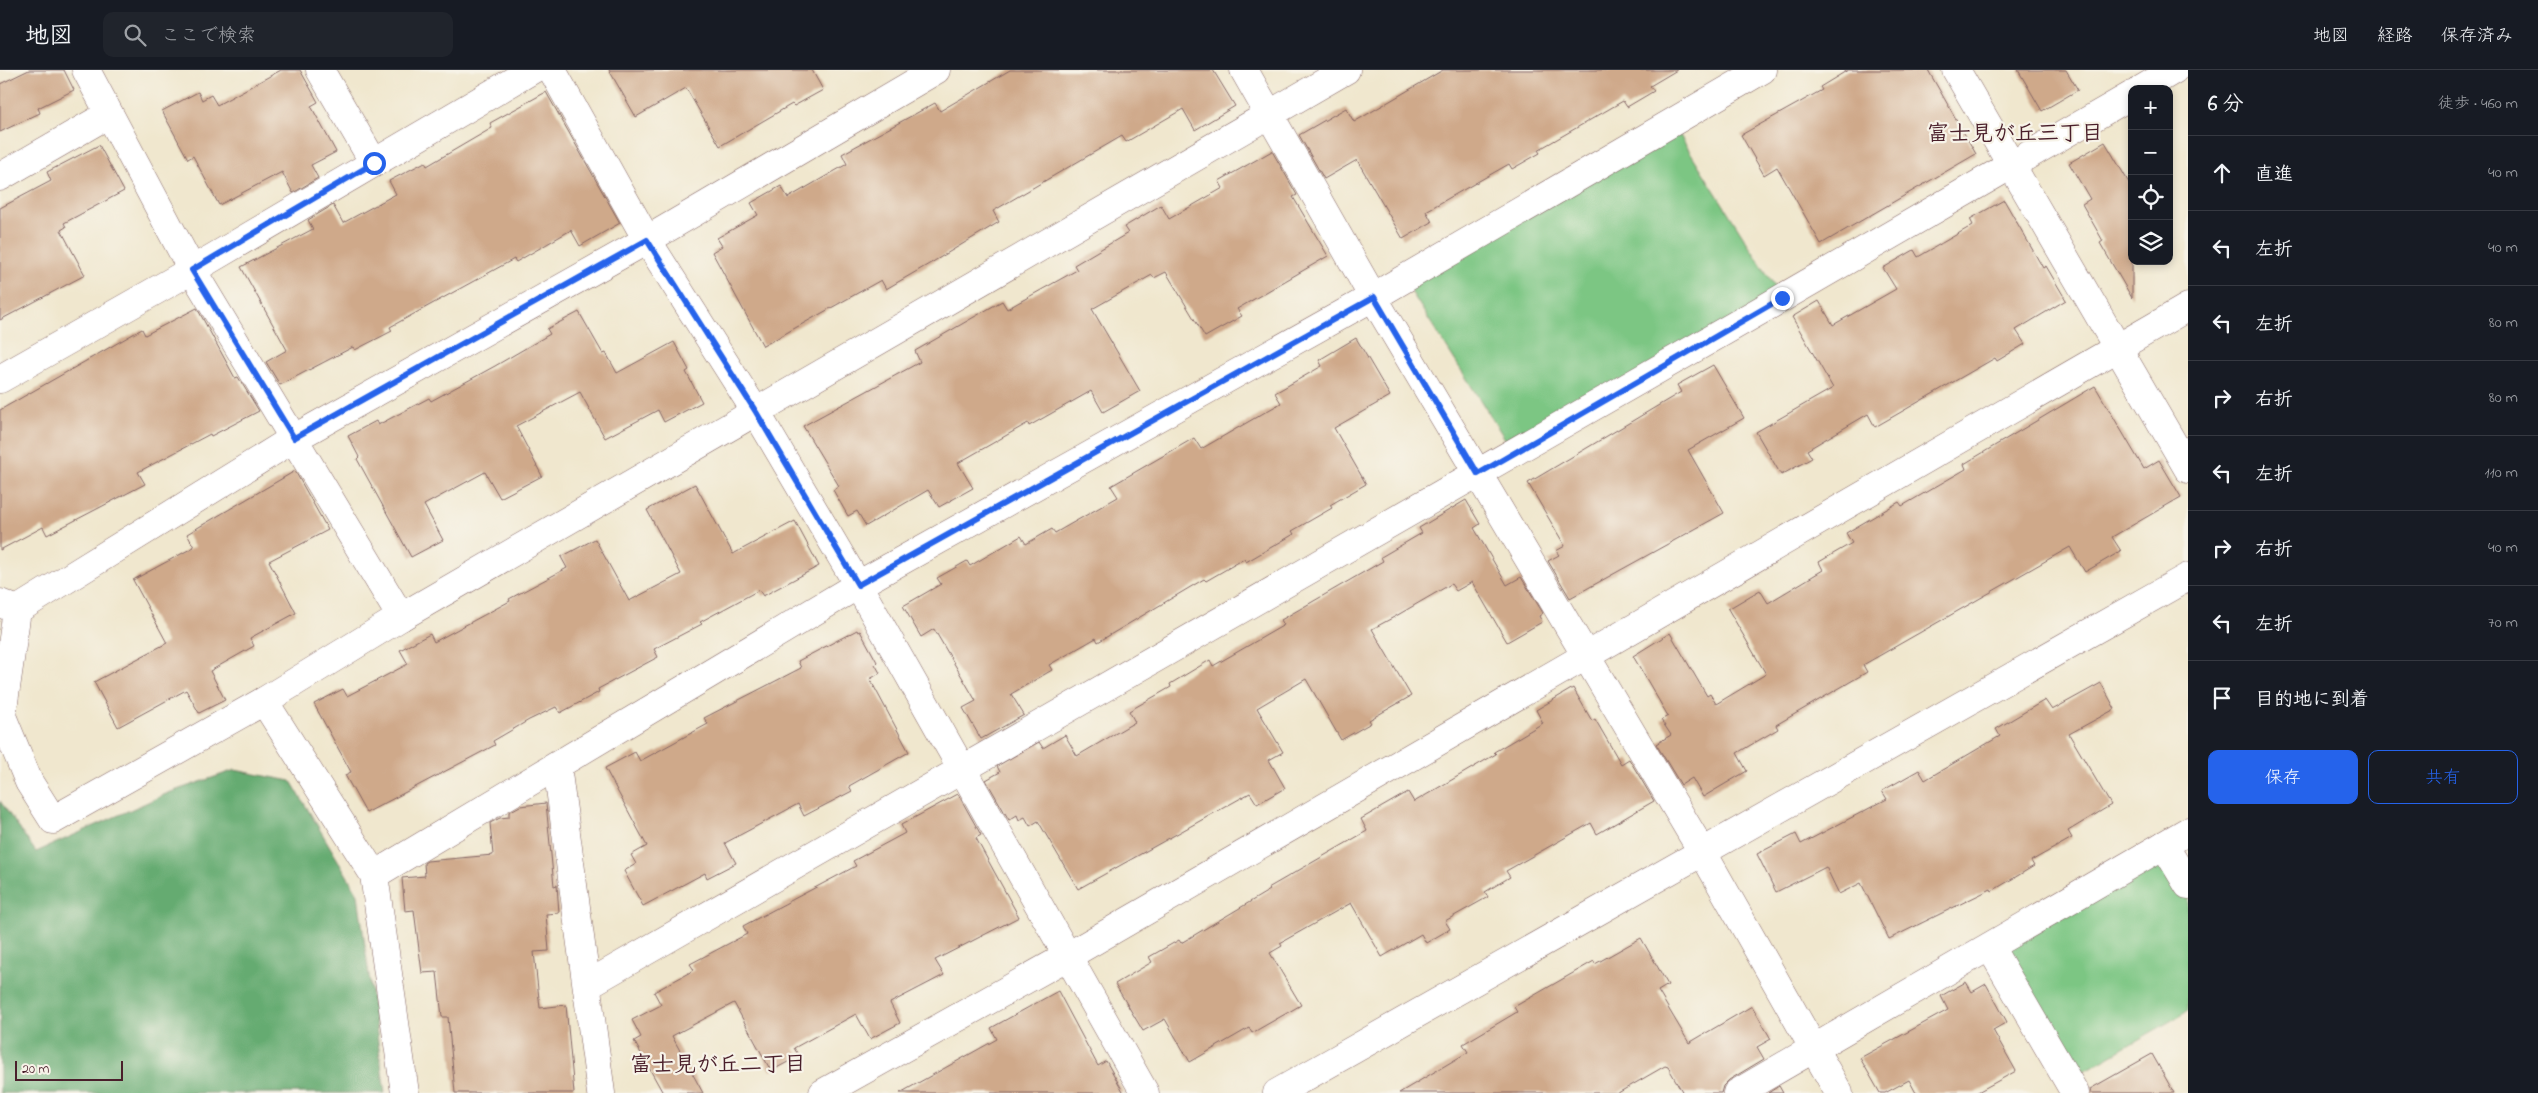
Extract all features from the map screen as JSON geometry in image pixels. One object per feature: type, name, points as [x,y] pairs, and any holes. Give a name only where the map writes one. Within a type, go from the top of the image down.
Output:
[{"type":"street","points":[[86,70],[192,270],[401,617]]},
{"type":"street","points":[[320,70],[374,163]]},
{"type":"street","points":[[0,379],[192,270],[532,70]]},
{"type":"street","points":[[552,70],[647,240],[756,412],[858,585],[1145,1093]]},
{"type":"street","points":[[936,70],[647,240],[294,438],[8,607],[2,716],[29,782],[53,820],[264,701],[401,617],[1346,70]]},
{"type":"street","points":[[1244,70],[1374,297],[1703,853],[1839,1093]]},
{"type":"street","points":[[374,876],[858,585],[1374,297],[1762,70]]},
{"type":"street","points":[[1956,70],[2116,349],[2188,469]]},
{"type":"street","points":[[2149,85],[2174,70]]},
{"type":"street","points":[[587,985],[961,767],[1478,474],[2128,97]]},
{"type":"street","points":[[0,178],[109,114]]},
{"type":"street","points":[[823,1093],[1068,956],[2188,307]]},
{"type":"street","points":[[1278,1093],[2188,577]]},
{"type":"street","points":[[264,701],[374,876],[405,1093]]},
{"type":"street","points":[[557,766],[601,1093]]},
{"type":"street","points":[[1737,1093],[2188,831]]},
{"type":"street","points":[[2164,845],[2188,885]]},
{"type":"street","points":[[1990,946],[2075,1093]]},
{"type":"green space","points":[[1672,123],[1782,298],[1514,453],[1403,279]]},
{"type":"green space","points":[[235,770],[291,781],[358,894],[385,1093],[0,1093],[0,801],[36,852],[168,793]]},
{"type":"green space","points":[[2164,845],[2188,885],[2188,1011],[2068,1080],[1990,947]]},
{"type":"building","points":[[29,70],[64,70],[74,90],[38,108],[40,113],[0,132],[0,84]]},
{"type":"building","points":[[281,70],[300,70],[318,102],[311,106],[336,152],[311,165],[318,178],[293,193],[282,172],[219,205],[193,156],[188,159],[162,111],[198,92],[202,100],[211,95],[217,105]]},
{"type":"building","points":[[609,70],[812,70],[823,90],[794,106],[792,104],[720,146],[686,88],[636,117]]},
{"type":"building","points":[[1010,70],[1213,70],[1235,106],[1195,130],[1183,109],[1126,142],[1122,136],[993,211],[999,222],[936,260],[886,289],[881,280],[763,346],[712,252],[722,246],[717,238],[758,215],[751,203],[781,186],[788,198],[847,164],[842,154],[935,103],[940,111]]},
{"type":"building","points":[[1443,70],[1677,70],[1650,86],[1654,91],[1627,107],[1623,101],[1538,150],[1540,153],[1512,169],[1509,164],[1426,211],[1432,222],[1403,239],[1357,160],[1324,179],[1299,135],[1346,108],[1354,122]]},
{"type":"building","points":[[1848,70],[1928,70],[1976,154],[1821,244],[1777,167],[1764,175],[1741,135],[1822,90],[1820,87]]},
{"type":"building","points":[[2018,70],[2066,70],[2078,90],[2042,111]]},
{"type":"building","points":[[546,92],[620,223],[580,246],[571,230],[516,262],[514,259],[390,327],[392,331],[355,350],[353,347],[280,385],[266,362],[287,350],[241,267],[313,229],[308,220],[333,205],[343,223],[396,194],[389,181],[425,162],[427,166],[492,128],[490,123]]},
{"type":"building","points":[[2105,142],[2128,181],[2128,265],[2132,265],[2132,298],[2100,243],[2103,241],[2082,204],[2090,199],[2069,163]]},
{"type":"building","points":[[99,145],[124,191],[64,223],[66,227],[61,230],[85,275],[0,320],[0,208],[51,181],[47,172]]},
{"type":"building","points":[[1272,151],[1297,195],[1293,197],[1328,256],[1237,309],[1242,316],[1205,337],[1166,272],[1154,278],[1152,275],[1092,309],[1140,391],[1103,412],[1091,391],[1029,426],[1028,423],[958,463],[973,488],[939,507],[928,490],[866,526],[857,511],[848,516],[833,490],[839,486],[803,426],[920,362],[915,351],[1002,301],[1007,309],[1077,270],[1074,265],[1128,233],[1124,227],[1161,205],[1169,219],[1223,188],[1219,181]]},
{"type":"building","points":[[2004,200],[2043,268],[2046,266],[2066,300],[2016,330],[2025,344],[1997,361],[1995,358],[1875,427],[1868,414],[1807,450],[1812,458],[1781,475],[1756,432],[1833,388],[1792,317],[1819,301],[1833,325],[1896,289],[1883,268],[1914,250],[1918,257],[1973,225],[1970,219]]},
{"type":"building","points":[[197,308],[235,378],[238,377],[259,411],[211,436],[210,434],[138,472],[145,484],[47,535],[43,527],[0,550],[0,410],[142,329],[145,335]]},
{"type":"building","points":[[579,312],[603,354],[606,353],[617,373],[674,342],[689,370],[686,372],[702,402],[664,422],[658,410],[605,438],[580,392],[516,426],[542,476],[500,498],[485,472],[424,505],[443,540],[411,557],[357,459],[359,457],[348,436],[376,421],[378,425],[429,398],[431,401],[550,334],[547,329]]},
{"type":"building","points":[[1356,338],[1390,396],[1334,428],[1366,484],[1330,505],[1332,508],[1292,531],[1294,534],[1246,562],[1244,559],[1206,581],[1204,579],[1098,642],[1096,638],[1049,665],[1052,670],[1011,694],[1024,715],[981,739],[963,708],[976,701],[934,629],[921,637],[903,606],[941,584],[937,578],[967,561],[970,566],[1021,536],[1026,544],[1052,529],[1055,533],[1118,497],[1111,486],[1194,438],[1201,449],[1281,403],[1275,393],[1322,366],[1319,360]]},
{"type":"building","points":[[1713,365],[1744,418],[1688,450],[1724,513],[1570,598],[1548,561],[1559,555],[1556,551],[1565,546],[1528,483],[1681,392],[1677,385]]},
{"type":"building","points":[[2095,386],[2144,469],[2159,460],[2181,497],[2112,537],[2121,551],[2085,572],[2070,547],[1863,665],[1867,672],[1776,725],[1778,729],[1737,753],[1747,771],[1703,797],[1692,778],[1681,785],[1656,744],[1671,735],[1661,720],[1668,716],[1633,656],[1670,633],[1707,696],[1710,694],[1716,704],[1766,674],[1728,609],[1760,590],[1768,603],[1823,570],[1819,562],[1852,543],[1846,533],[1899,502],[1902,506],[1966,469],[1964,464]]},
{"type":"building","points":[[295,471],[328,530],[269,561],[296,613],[250,638],[254,646],[210,671],[225,700],[199,713],[186,690],[118,727],[94,682],[167,643],[133,580],[194,547],[187,534]]},
{"type":"building","points":[[695,484],[733,554],[795,521],[819,566],[763,596],[759,590],[700,622],[702,624],[654,649],[658,657],[598,689],[599,692],[560,713],[556,707],[529,720],[493,741],[495,745],[366,813],[345,775],[351,772],[314,704],[343,689],[347,696],[408,664],[400,650],[430,634],[434,642],[510,601],[509,599],[567,568],[561,557],[595,539],[629,601],[681,574],[647,510]]},
{"type":"building","points":[[1466,500],[1480,524],[1474,528],[1507,585],[1521,577],[1543,613],[1539,616],[1542,622],[1507,642],[1472,582],[1456,591],[1451,584],[1372,629],[1411,696],[1369,720],[1371,723],[1341,740],[1306,679],[1257,708],[1283,752],[1269,760],[1285,788],[1257,804],[1250,793],[1078,889],[1038,821],[1030,826],[1025,817],[1019,820],[1017,815],[1009,820],[986,780],[1000,772],[997,766],[1039,742],[1043,748],[1065,735],[1077,756],[1135,722],[1129,711],[1171,687],[1170,684],[1210,660],[1213,666],[1284,625],[1281,620],[1383,561],[1381,557],[1422,533],[1419,528]]},
{"type":"building","points":[[857,630],[858,632],[860,631],[877,662],[875,664],[880,673],[870,679],[909,752],[849,786],[852,791],[804,816],[798,804],[725,843],[736,863],[707,878],[705,873],[643,906],[624,871],[636,864],[631,855],[647,846],[605,768],[635,752],[640,761],[708,724],[704,718],[801,668],[798,661]]},
{"type":"building","points":[[2101,683],[2115,709],[2069,734],[2111,805],[2068,831],[2072,838],[2031,861],[2034,866],[1992,891],[1991,889],[1889,939],[1861,883],[1839,894],[1826,867],[1776,892],[1757,854],[1796,834],[1801,844],[1887,799],[1882,791],[1919,770],[1925,780],[2000,736],[1996,729],[2045,700],[2052,710]]},
{"type":"building","points":[[1573,688],[1592,721],[1595,719],[1621,764],[1629,759],[1654,801],[1597,834],[1591,823],[1506,871],[1510,877],[1485,892],[1488,897],[1445,921],[1450,929],[1426,943],[1421,934],[1382,957],[1351,903],[1280,943],[1282,946],[1270,953],[1301,1005],[1252,1033],[1249,1028],[1190,1062],[1165,1019],[1143,1031],[1115,984],[1152,962],[1149,957],[1179,940],[1181,943],[1270,890],[1268,888],[1367,831],[1361,819],[1408,792],[1414,802],[1496,754],[1494,752],[1543,723],[1536,710]]},
{"type":"building","points":[[958,794],[981,835],[976,838],[1019,917],[935,960],[944,975],[890,1003],[900,1023],[870,1039],[856,1014],[794,1048],[799,1056],[771,1071],[734,1003],[672,1036],[703,1093],[663,1093],[634,1041],[641,1037],[632,1020],[661,1005],[654,992],[694,970],[690,964],[747,934],[743,926],[856,866],[853,861],[905,833],[901,825]]},
{"type":"building","points":[[546,803],[554,886],[557,885],[559,913],[546,914],[549,951],[534,952],[540,1008],[566,1005],[574,1093],[455,1093],[448,1017],[442,1017],[437,972],[422,973],[414,910],[405,911],[402,878],[425,876],[424,863],[427,861],[493,855],[490,823],[500,818],[509,817],[509,812],[520,806]]},
{"type":"building","points":[[1641,938],[1668,985],[1658,991],[1689,1043],[1752,1006],[1771,1039],[1757,1047],[1764,1059],[1729,1080],[1723,1086],[1721,1093],[1683,1093],[1668,1067],[1665,1066],[1618,1093],[1399,1093],[1468,1052],[1463,1044],[1517,1012],[1514,1007],[1594,961],[1595,964]]},
{"type":"building","points":[[1966,982],[1972,992],[1986,984],[2007,1022],[1993,1030],[2016,1071],[1976,1093],[1916,1093],[1909,1080],[1885,1093],[1880,1093],[1860,1058],[1948,1010],[1941,996]]},
{"type":"building","points":[[1058,991],[1098,1066],[1106,1061],[1124,1093],[900,1093],[997,1039],[991,1028]]},
{"type":"building","points":[[2152,1054],[2174,1093],[2091,1093],[2090,1089]]},
{"type":"building","points":[[1779,1086],[1783,1093],[1768,1093]]},
{"type":"district","name":"富士見が丘三丁目","points":[[2015,135]]},
{"type":"district","name":"富士見が丘二丁目","points":[[718,1066]]},
{"type":"route","points":[[374,163],[192,270],[294,438],[647,240],[756,412],[858,585],[1374,297],[1478,474],[1782,298]]}]
